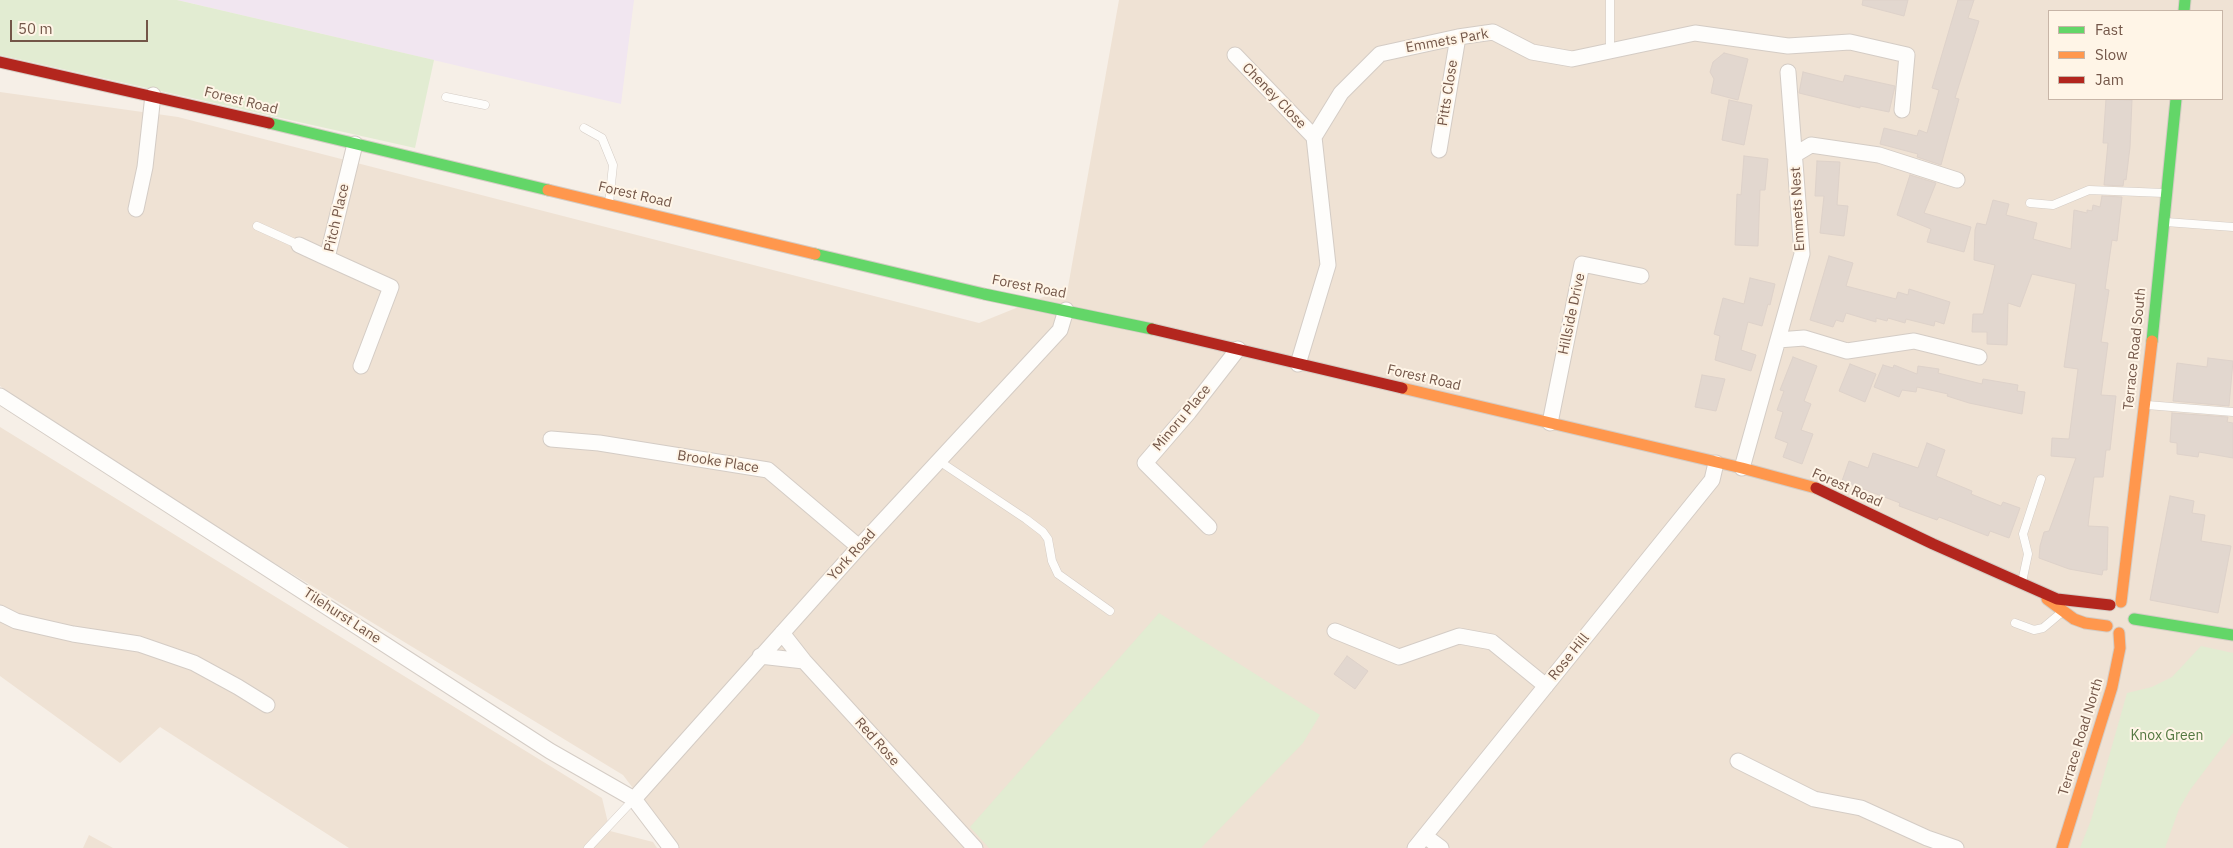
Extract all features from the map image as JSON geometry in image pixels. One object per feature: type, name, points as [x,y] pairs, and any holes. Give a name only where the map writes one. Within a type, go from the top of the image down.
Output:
[{"type":"main road","name":"Forest Road","points":[[0,62],[153,95],[984,294],[1066,310],[1238,349],[1742,468],[1816,488],[2057,599],[2115,604]]},
{"type":"main road","name":"Terrace Road South","points":[[2115,604],[2145,405],[2176,100]]},
{"type":"main road","name":"Forest Road","points":[[2035,590],[2085,624],[2106,626]]},
{"type":"main road","points":[[2115,604],[2129,606],[2134,618],[2129,628],[2119,633],[2106,626],[2104,618],[2115,604]]},
{"type":"main road","points":[[2134,618],[2233,635]]},
{"type":"main road","name":"Terrace Road North","points":[[2062,848],[2112,687],[2120,648],[2119,633]]},
{"type":"street","name":"Emmets Park","points":[[1314,137],[1341,93],[1380,54],[1458,37],[1493,32],[1532,52],[1572,58],[1695,33],[1788,46],[1850,42],[1907,55],[1902,110]]},
{"type":"street","name":"Pitts Close","points":[[1439,150],[1458,37]]},
{"type":"street","name":"Cheney Close","points":[[1235,55],[1314,137]]},
{"type":"street","points":[[1788,72],[1796,154]]},
{"type":"street","points":[[136,209],[145,167],[153,95]]},
{"type":"street","points":[[1298,364],[1328,266],[1314,137]]},
{"type":"street","name":"Pitch Place","points":[[355,144],[327,258],[391,287],[361,366]]},
{"type":"street","name":"Emmets Nest","points":[[1742,468],[1802,254],[1796,154],[1811,145],[1879,155],[1957,180]]},
{"type":"street","points":[[300,245],[327,258]]},
{"type":"street","name":"Hillside Drive","points":[[1550,422],[1582,264],[1641,276]]},
{"type":"street","name":"York Road","points":[[634,799],[859,547],[1060,330],[1066,310]]},
{"type":"street","points":[[1778,340],[1804,338],[1847,351],[1914,341],[1979,357]]},
{"type":"street","name":"Minoru Place","points":[[1209,527],[1145,463],[1189,412],[1238,349]]},
{"type":"street","name":"Tilehurst Lane","points":[[0,396],[550,751],[634,799],[671,848]]},
{"type":"street","name":"Brooke Place","points":[[551,439],[599,443],[768,470],[859,547]]},
{"type":"street","name":"Rose Hill","points":[[1415,848],[1712,480],[1716,462]]},
{"type":"street","points":[[0,613],[16,621],[73,634],[140,644],[194,663],[267,705]]},
{"type":"street","points":[[1335,631],[1399,657],[1460,636],[1492,642],[1546,686]]},
{"type":"street","name":"Red Rose","points":[[782,633],[804,661],[975,848]]},
{"type":"street","points":[[760,656],[804,661]]},
{"type":"street","points":[[1738,761],[1814,799],[1861,808],[1927,838],[1956,848]]},
{"type":"street","points":[[1426,836],[1441,848]]},
{"type":"lane","points":[[1610,0],[1610,49]]},
{"type":"lane","points":[[446,97],[485,105]]},
{"type":"lane","points":[[584,128],[602,138],[613,165],[609,205]]},
{"type":"lane","points":[[2030,203],[2053,205],[2089,190],[2166,193]]},
{"type":"lane","points":[[2164,222],[2233,227]]},
{"type":"lane","points":[[257,226],[300,245]]},
{"type":"lane","points":[[2145,405],[2233,412]]},
{"type":"lane","points":[[939,461],[1043,532],[1048,539],[1052,561],[1058,574],[1110,611]]},
{"type":"lane","points":[[2021,584],[2028,554],[2023,534],[2041,480]]},
{"type":"lane","points":[[2015,623],[2034,630],[2043,628],[2064,611]]},
{"type":"lane","points":[[588,848],[634,799]]},
{"type":"shaded area","points":[[177,0],[634,0],[621,104]]},
{"type":"shaded area","points":[[1119,0],[2233,0],[2233,848],[678,848],[623,775],[225,533],[0,386],[0,92],[178,117],[979,323],[1068,287]]},
{"type":"shaded area","points":[[0,427],[602,798],[610,831],[653,842],[657,848],[349,848],[160,727],[120,763],[0,676]]},
{"type":"shaded area","points":[[89,835],[113,848],[83,848]]},
{"type":"green space","points":[[0,0],[177,0],[434,60],[415,148],[0,55]]},
{"type":"green space","points":[[1159,613],[1320,715],[1303,743],[1201,848],[989,848],[970,827]]},
{"type":"green space","name":"Knox Green","points":[[2201,646],[2233,653],[2233,733],[2190,790],[2179,809],[2165,848],[2080,848],[2091,820],[2127,693],[2152,687],[2172,677]]},
{"type":"building","points":[[1863,0],[1908,0],[1904,16],[1862,5]]},
{"type":"building","points":[[1958,0],[1974,0],[1968,18],[1979,21],[1955,98],[1959,99],[1941,165],[1917,157],[1918,154],[1880,144],[1884,128],[1917,136],[1919,130],[1927,133],[1939,90],[1932,88]]},
{"type":"building","points":[[1724,53],[1748,59],[1738,100],[1711,93],[1714,79],[1710,72],[1713,62]]},
{"type":"building","points":[[1803,72],[1843,82],[1845,75],[1895,86],[1889,112],[1860,106],[1860,108],[1799,93]]},
{"type":"building","points":[[1729,100],[1752,105],[1744,145],[1722,140]]},
{"type":"building","points":[[2106,100],[2132,100],[2130,147],[2126,180],[2124,179],[2123,186],[2104,185],[2108,143],[2103,143]]},
{"type":"building","points":[[1744,156],[1768,159],[1765,190],[1760,190],[1758,246],[1735,245],[1737,194],[1741,195]]},
{"type":"building","points":[[1817,161],[1840,162],[1837,205],[1848,206],[1844,236],[1820,233],[1824,196],[1815,196]]},
{"type":"building","points":[[1910,175],[1936,183],[1924,213],[1971,227],[1964,252],[1927,242],[1931,229],[1897,215]]},
{"type":"building","points":[[2102,196],[2122,197],[2117,241],[2112,240],[2105,289],[2109,290],[2101,342],[2108,343],[2101,395],[2116,396],[2110,450],[2106,450],[2103,477],[2094,477],[2088,526],[2108,527],[2107,570],[2103,570],[2102,575],[2069,569],[2039,558],[2044,532],[2049,531],[2076,458],[2051,456],[2052,438],[2069,439],[2078,369],[2064,367],[2076,284],[2032,274],[2020,307],[2008,303],[2007,345],[1987,344],[1987,332],[1972,332],[1973,314],[1983,314],[1995,265],[1974,260],[1975,230],[1977,223],[1986,225],[1993,200],[2009,204],[2006,215],[2037,223],[2033,239],[2071,249],[2074,210],[2087,213],[2087,210],[2092,211],[2093,205],[2100,207]]},
{"type":"building","points":[[1829,256],[1853,263],[1846,286],[1896,299],[1898,292],[1908,295],[1909,289],[1950,302],[1944,324],[1935,321],[1934,326],[1906,319],[1905,323],[1888,318],[1887,321],[1876,318],[1876,322],[1846,313],[1843,322],[1836,320],[1833,327],[1810,320]]},
{"type":"building","points":[[1750,278],[1775,284],[1762,326],[1748,322],[1741,350],[1756,355],[1751,371],[1715,360],[1720,336],[1714,334],[1723,298],[1744,304]]},
{"type":"building","points":[[1793,357],[1817,366],[1804,401],[1811,404],[1801,430],[1813,434],[1802,464],[1783,457],[1788,443],[1775,438],[1783,412],[1777,410],[1784,391],[1780,390]]},
{"type":"building","points":[[2208,358],[2233,361],[2229,406],[2173,401],[2177,363],[2207,367]]},
{"type":"building","points":[[1850,364],[1876,374],[1865,402],[1839,391]]},
{"type":"building","points":[[1883,365],[1893,368],[1894,365],[1917,374],[1918,366],[1939,369],[1938,373],[1982,384],[1983,379],[2018,385],[2017,391],[2025,392],[2022,414],[1969,403],[1947,396],[1948,394],[1917,387],[1916,392],[1902,390],[1899,397],[1874,387]]},
{"type":"building","points":[[1702,375],[1725,379],[1716,411],[1695,407]]},
{"type":"building","points":[[2172,413],[2228,417],[2227,422],[2233,423],[2233,458],[2199,452],[2198,457],[2177,454],[2177,443],[2170,442]]},
{"type":"building","points":[[1927,443],[1945,450],[1936,476],[1972,491],[1971,494],[2001,506],[2003,502],[2020,508],[2009,538],[1990,531],[1988,536],[1939,517],[1937,520],[1899,506],[1900,503],[1842,481],[1849,461],[1868,468],[1873,453],[1918,468]]},
{"type":"building","points":[[2170,496],[2194,501],[2192,513],[2205,515],[2201,541],[2231,546],[2218,613],[2150,600]]},
{"type":"building","points":[[1347,656],[1368,671],[1355,689],[1334,674]]},
{"type":"traffic: fast","points":[[2184,10],[2185,0]]},
{"type":"traffic: fast","points":[[2152,341],[2176,100]]},
{"type":"traffic: fast","points":[[269,123],[548,190]]},
{"type":"traffic: fast","points":[[815,254],[984,294],[1152,329]]},
{"type":"traffic: fast","points":[[2134,619],[2233,635]]},
{"type":"traffic: slow","points":[[548,190],[815,254]]},
{"type":"traffic: slow","points":[[2121,602],[2152,341]]},
{"type":"traffic: slow","points":[[1402,388],[1742,468],[1816,488]]},
{"type":"traffic: slow","points":[[2047,599],[2074,619],[2085,623],[2107,626]]},
{"type":"traffic: slow","points":[[2062,848],[2112,687],[2120,648],[2119,633]]},
{"type":"traffic: jam","points":[[0,62],[269,123]]},
{"type":"traffic: jam","points":[[1152,329],[1402,388]]},
{"type":"traffic: jam","points":[[1816,488],[1933,544],[2057,599],[2110,605]]}]
